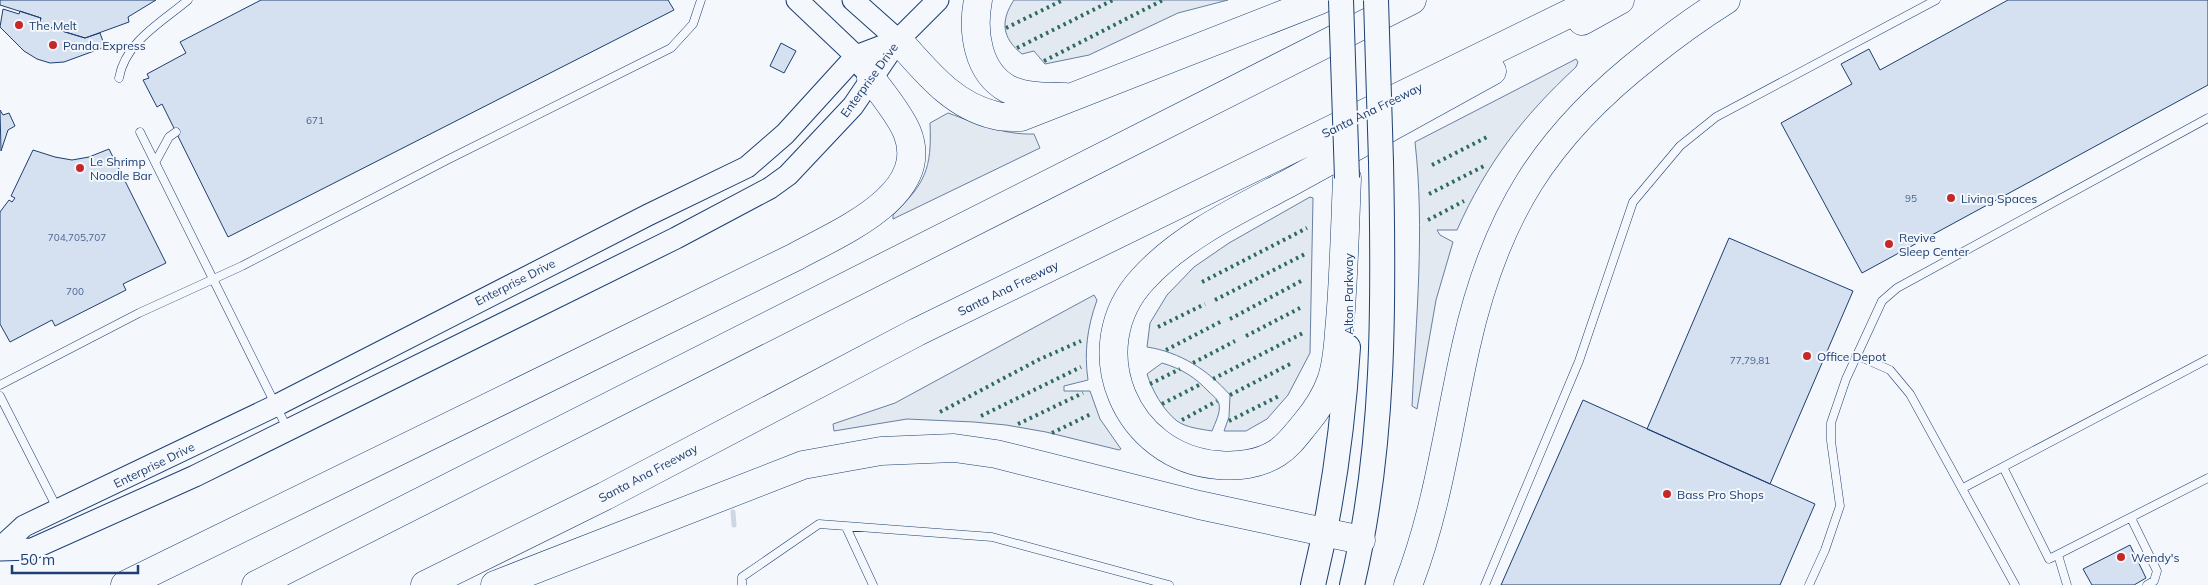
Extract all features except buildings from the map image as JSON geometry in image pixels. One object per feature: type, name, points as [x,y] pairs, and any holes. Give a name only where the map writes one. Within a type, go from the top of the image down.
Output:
[{"type":"highway","points":[[978,0],[975,18],[976,40],[984,62],[994,77],[1008,89],[1038,96],[1074,98]]},
{"type":"highway","points":[[898,40],[943,89],[968,106],[995,116],[1021,117],[1074,98],[1320,0]]},
{"type":"highway","points":[[256,585],[1412,0]]},
{"type":"highway","name":"Santa Ana Freeway","points":[[425,585],[605,496],[926,328],[1597,0]]},
{"type":"highway","points":[[1347,178],[1342,289],[1335,368],[1328,390],[1316,411],[1292,440],[1277,453],[1251,464],[1225,466],[1209,464],[1172,452],[1156,442],[1132,416],[1122,399],[1114,359],[1114,342],[1122,311],[1142,280],[1168,256],[1212,226],[1620,0]]},
{"type":"highway","points":[[1408,585],[1426,529],[1466,345],[1485,274],[1502,232],[1522,192],[1554,146],[1598,97],[1696,19],[1726,0]]},
{"type":"highway","points":[[124,585],[795,257],[873,214],[893,196],[906,175],[910,159],[907,132],[871,78]]},
{"type":"highway","points":[[495,585],[803,465],[881,452],[954,448],[996,454],[1199,505],[1361,540]]},
{"type":"main road","name":"Alton Parkway","points":[[1314,585],[1326,533],[1342,427],[1347,362],[1349,298],[1342,0]]},
{"type":"main road","points":[[1352,585],[1361,540],[1375,437],[1382,347],[1384,282],[1376,0]]},
{"type":"street","points":[[797,0],[856,56],[871,78]]},
{"type":"street","points":[[853,0],[898,40],[938,0]]},
{"type":"street","name":"Enterprise Drive","points":[[0,549],[24,526],[276,405],[747,167],[786,134],[856,56],[898,40]]},
{"type":"street","name":"Enterprise Drive","points":[[0,549],[32,549],[195,476],[676,238],[770,188],[788,175],[853,106],[898,40]]},
{"type":"lane","points":[[119,78],[124,61],[132,47],[188,0]]},
{"type":"lane","points":[[0,385],[139,313],[295,240],[447,160],[671,48],[693,24],[701,0]]},
{"type":"lane","points":[[1485,585],[1579,361],[1633,202],[1680,146],[1716,117],[1936,0]]},
{"type":"lane","points":[[1809,585],[1825,550],[1840,506],[1831,441],[1831,423],[1846,378],[1882,301],[1897,288],[2208,118]]},
{"type":"lane","points":[[140,132],[288,430]]},
{"type":"lane","points":[[156,161],[169,137],[176,132]]},
{"type":"lane","points":[[1856,356],[1890,370],[1899,378],[1963,488],[2015,585]]},
{"type":"lane","points":[[1963,488],[2208,359]]},
{"type":"lane","points":[[0,396],[58,510]]},
{"type":"lane","points":[[2003,467],[2050,559],[2208,478]]},
{"type":"lane","points":[[2131,518],[2157,571],[2154,581],[2146,585]]},
{"type":"lane","points":[[742,585],[742,577],[820,524],[992,537],[1169,585]]},
{"type":"lane","points":[[846,527],[873,585]]},
{"type":"lane","points":[[2058,555],[2067,585]]},
{"type":"shaded area","points":[[1014,0],[1228,0],[1178,13],[1089,55],[1045,64],[1034,51],[1022,54],[1010,42],[1005,29],[1005,22]]},
{"type":"shaded area","points":[[1576,59],[1578,62],[1576,67],[1539,104],[1494,162],[1457,230],[1437,230],[1440,235],[1453,242],[1436,300],[1417,409],[1412,406],[1420,241],[1415,142]]},
{"type":"shaded area","points":[[948,113],[1011,133],[1034,134],[1040,148],[893,219],[893,215],[913,194],[924,175],[930,153],[930,123]]},
{"type":"shaded area","points":[[1310,197],[1313,198],[1310,353],[1288,395],[1267,419],[1246,431],[1224,431],[1229,417],[1230,395],[1203,370],[1193,364],[1171,353],[1147,347],[1150,323],[1167,295],[1194,267],[1229,243]]},
{"type":"shaded area","points":[[1094,295],[1097,300],[1091,320],[1086,350],[1088,380],[1064,386],[1064,391],[1090,391],[1100,419],[1121,449],[1046,432],[974,422],[907,419],[834,431],[833,424],[895,403]]},
{"type":"shaded area","points":[[1162,363],[1176,368],[1193,378],[1217,400],[1219,410],[1212,431],[1194,428],[1177,421],[1163,406],[1147,374]]},
{"type":"waterway","points":[[733,512],[734,525]]},
{"type":"hedge","points":[[1006,28],[1063,0]]},
{"type":"hedge","points":[[1017,48],[1113,0]]},
{"type":"hedge","points":[[1044,61],[1163,0]]},
{"type":"hedge","points":[[1432,165],[1487,137]]},
{"type":"hedge","points":[[1429,194],[1484,166]]},
{"type":"hedge","points":[[1428,220],[1464,201]]},
{"type":"hedge","points":[[1202,282],[1307,228]]},
{"type":"hedge","points":[[1215,300],[1307,253]]},
{"type":"hedge","points":[[1230,319],[1303,280]]},
{"type":"hedge","points":[[1158,327],[1205,304]]},
{"type":"hedge","points":[[1246,336],[1300,308]]},
{"type":"hedge","points":[[1166,350],[1222,321]]},
{"type":"hedge","points":[[1213,379],[1305,332]]},
{"type":"hedge","points":[[940,412],[1040,359],[1081,341]]},
{"type":"hedge","points":[[1193,363],[1235,341]]},
{"type":"hedge","points":[[1230,395],[1290,364]]},
{"type":"hedge","points":[[981,416],[1081,367]]},
{"type":"hedge","points":[[1150,384],[1180,369]]},
{"type":"hedge","points":[[1162,404],[1201,384]]},
{"type":"hedge","points":[[1018,424],[1083,393]]},
{"type":"hedge","points":[[1229,421],[1279,396]]},
{"type":"hedge","points":[[1182,420],[1217,401]]},
{"type":"hedge","points":[[1052,433],[1091,414]]},
{"type":"place","name":"The Melt","points":[[19,25]]},
{"type":"place","name":"Panda Express","points":[[53,45]]},
{"type":"place","name":"Le Shrimp Noodle Bar","points":[[80,168]]},
{"type":"place","name":"Living Spaces","points":[[1951,198]]},
{"type":"place","name":"Revive Sleep Center","points":[[1889,244]]},
{"type":"place","name":"Office Depot","points":[[1807,356]]},
{"type":"place","name":"Bass Pro Shops","points":[[1667,494]]},
{"type":"place","name":"Wendy's","points":[[2121,557]]}]
